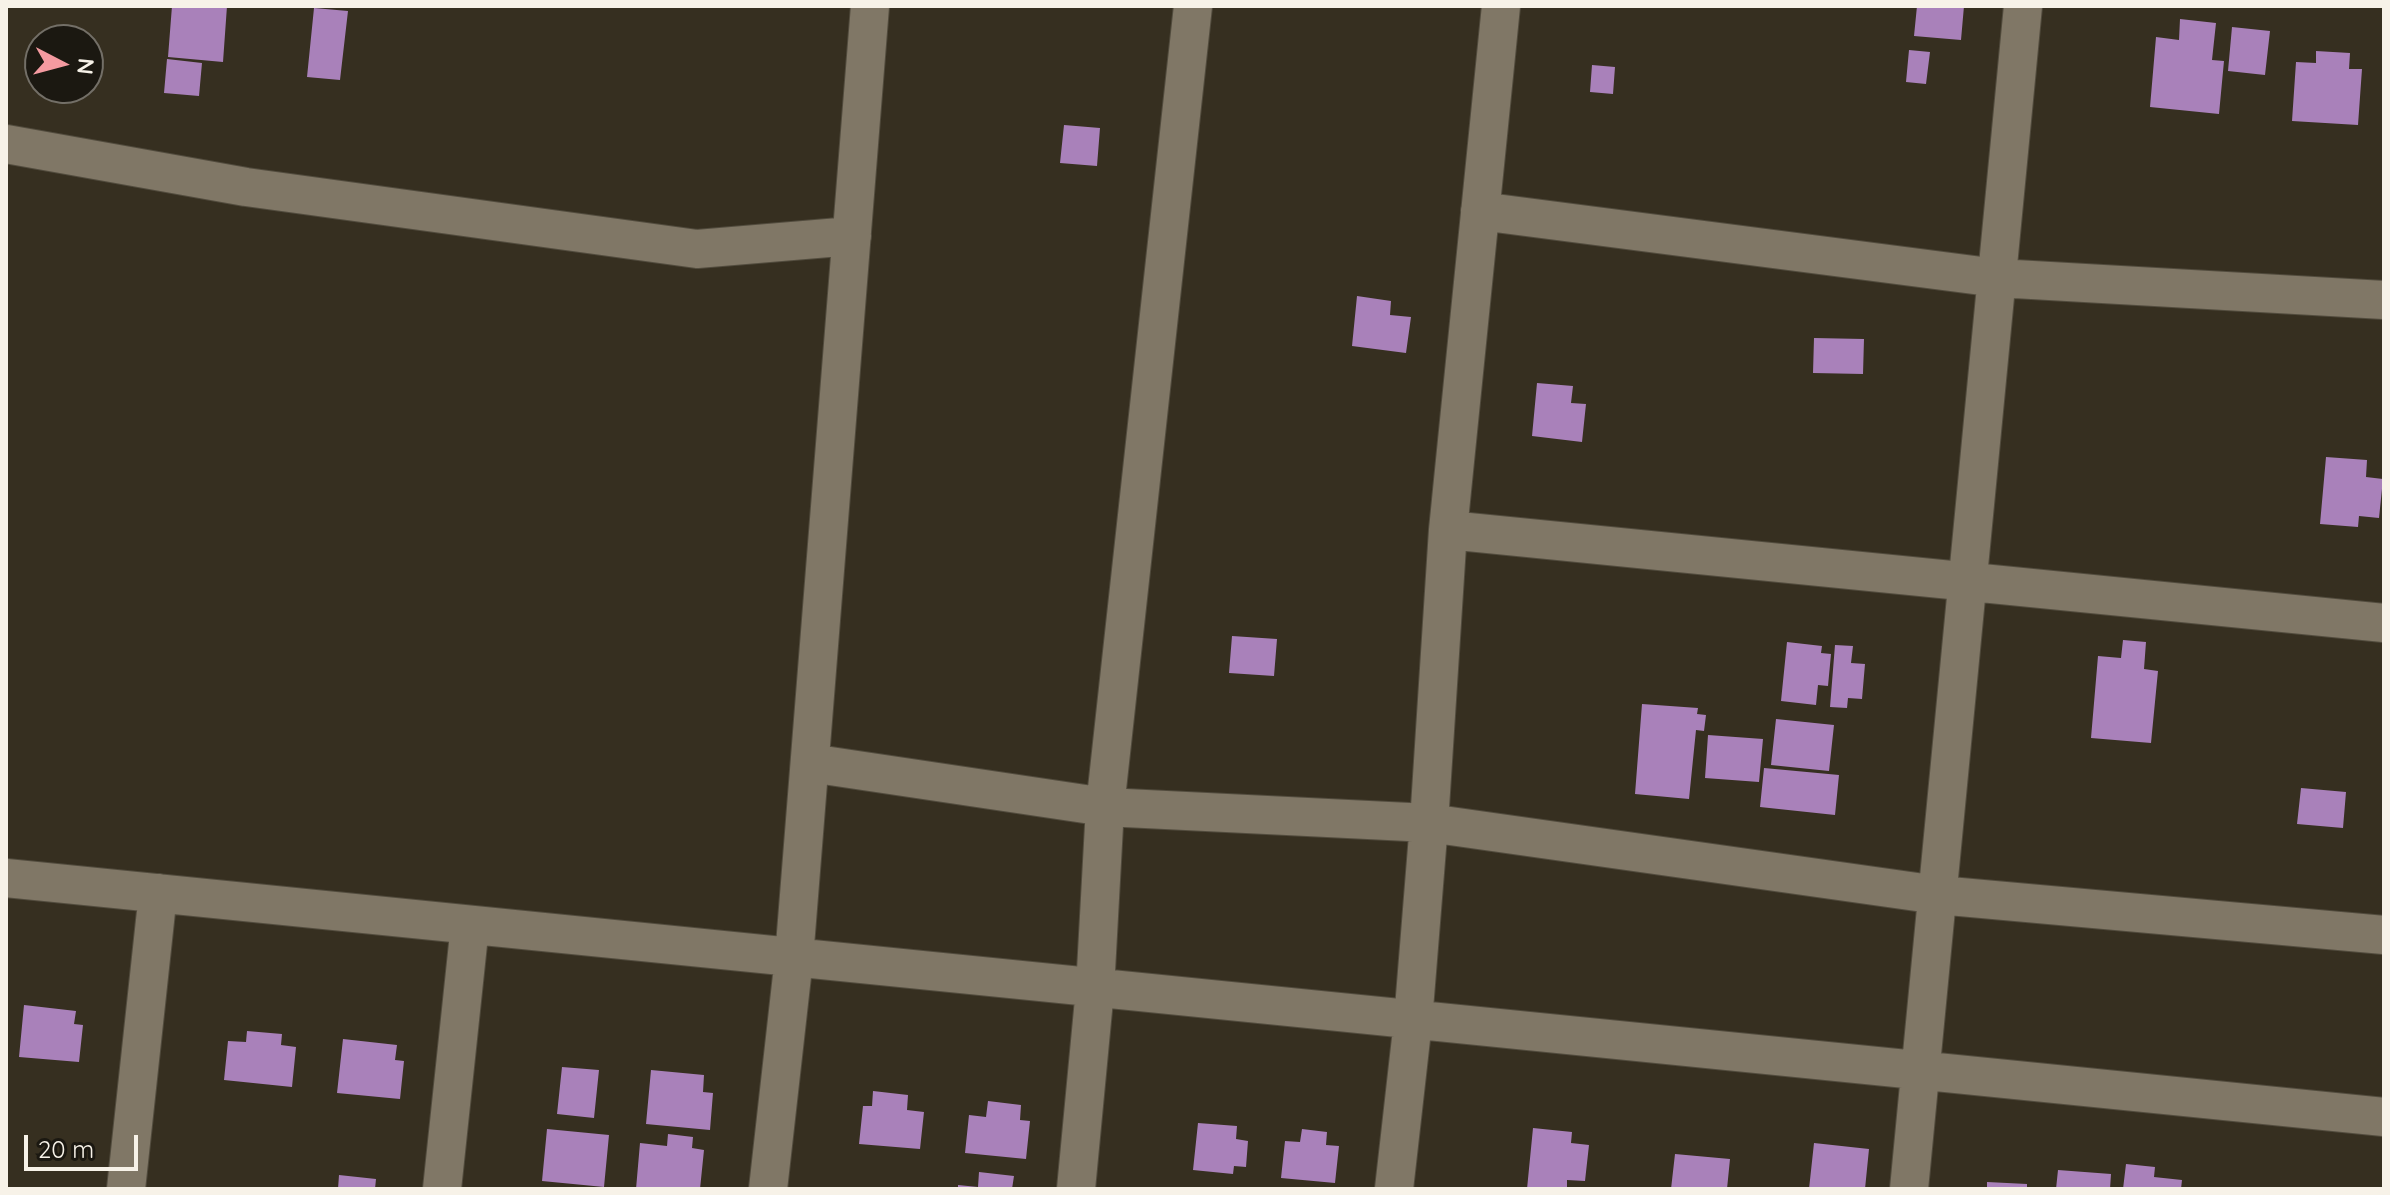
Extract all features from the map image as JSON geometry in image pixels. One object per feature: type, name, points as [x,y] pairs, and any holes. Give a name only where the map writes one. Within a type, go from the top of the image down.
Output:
[{"type":"street","points":[[768,1189],[794,958],[870,6]]},
{"type":"street","points":[[1076,1189],[1095,989],[1105,807],[1193,6]]},
{"type":"street","points":[[1394,1189],[1413,1021],[1448,530],[1501,6]]},
{"type":"street","points":[[1909,1189],[2023,6]]},
{"type":"street","points":[[6,144],[246,187],[697,249],[852,236]]},
{"type":"street","points":[[1480,211],[1997,278],[2384,300]]},
{"type":"street","points":[[1448,530],[1967,584],[2384,623]]},
{"type":"street","points":[[810,763],[1105,807],[1429,823],[1938,895],[2384,935]]},
{"type":"street","points":[[6,878],[1920,1073],[2384,1117]]},
{"type":"street","points":[[126,1189],[158,893]]},
{"type":"street","points":[[442,1189],[470,925]]},
{"type":"building","points":[[172,6],[227,6],[223,62],[168,57]]},
{"type":"building","points":[[1917,6],[1964,6],[1961,40],[1914,36]]},
{"type":"building","points":[[314,8],[348,11],[340,80],[307,77]]},
{"type":"building","points":[[2180,19],[2216,23],[2212,60],[2224,61],[2219,114],[2150,107],[2156,37],[2179,40]]},
{"type":"building","points":[[2232,27],[2270,31],[2265,75],[2228,71]]},
{"type":"building","points":[[1909,50],[1930,52],[1926,84],[1906,82]]},
{"type":"building","points":[[2316,51],[2350,53],[2349,69],[2362,69],[2358,125],[2292,121],[2296,62],[2316,63]]},
{"type":"building","points":[[167,59],[202,63],[199,96],[164,93]]},
{"type":"building","points":[[1592,65],[1615,67],[1613,94],[1590,92]]},
{"type":"building","points":[[1064,125],[1100,128],[1097,166],[1060,163]]},
{"type":"building","points":[[1357,296],[1391,301],[1390,315],[1411,317],[1406,353],[1352,346]]},
{"type":"building","points":[[1814,338],[1864,339],[1863,374],[1813,373]]},
{"type":"building","points":[[1537,383],[1573,386],[1571,403],[1586,404],[1582,442],[1532,436]]},
{"type":"building","points":[[2326,457],[2367,460],[2366,477],[2383,479],[2379,518],[2359,516],[2358,527],[2320,524]]},
{"type":"building","points":[[1232,636],[1277,639],[1274,676],[1229,673]]},
{"type":"building","points":[[2123,640],[2146,642],[2144,669],[2158,671],[2151,743],[2091,738],[2098,656],[2121,658]]},
{"type":"building","points":[[1787,642],[1822,646],[1821,653],[1831,654],[1828,686],[1818,685],[1816,705],[1781,701]]},
{"type":"building","points":[[1835,645],[1853,646],[1851,663],[1865,664],[1862,699],[1848,698],[1847,708],[1830,707]]},
{"type":"building","points":[[1642,704],[1698,708],[1697,714],[1706,715],[1704,731],[1696,730],[1689,799],[1635,794]]},
{"type":"building","points":[[1776,719],[1834,725],[1829,771],[1771,765]]},
{"type":"building","points":[[1708,735],[1763,739],[1759,782],[1705,778]]},
{"type":"building","points":[[1764,768],[1839,775],[1835,815],[1760,807]]},
{"type":"building","points":[[2301,788],[2346,792],[2343,828],[2297,824]]},
{"type":"building","points":[[24,1005],[76,1011],[74,1024],[83,1025],[79,1062],[19,1057]]},
{"type":"building","points":[[247,1031],[282,1034],[281,1045],[296,1047],[292,1087],[224,1080],[228,1041],[246,1042]]},
{"type":"building","points":[[343,1039],[397,1045],[395,1060],[404,1061],[400,1099],[337,1093]]},
{"type":"building","points":[[562,1067],[599,1070],[594,1118],[557,1114]]},
{"type":"building","points":[[651,1070],[704,1075],[703,1092],[713,1093],[710,1130],[646,1124]]},
{"type":"building","points":[[873,1091],[908,1095],[907,1110],[924,1112],[920,1149],[859,1144],[863,1106],[872,1106]]},
{"type":"building","points":[[988,1101],[1021,1105],[1020,1120],[1030,1121],[1026,1159],[965,1153],[969,1115],[986,1117]]},
{"type":"building","points":[[1198,1123],[1237,1126],[1236,1139],[1248,1141],[1246,1167],[1234,1166],[1233,1174],[1193,1170]]},
{"type":"building","points":[[1533,1128],[1572,1132],[1571,1143],[1589,1145],[1585,1181],[1567,1180],[1567,1189],[1527,1189]]},
{"type":"building","points":[[547,1129],[609,1135],[604,1187],[542,1181]]},
{"type":"building","points":[[1302,1129],[1327,1132],[1326,1145],[1339,1146],[1335,1183],[1281,1178],[1285,1141],[1300,1142]]},
{"type":"building","points":[[668,1134],[693,1137],[692,1148],[704,1150],[700,1189],[636,1189],[640,1143],[667,1146]]},
{"type":"building","points":[[1814,1143],[1869,1149],[1865,1189],[1809,1189]]},
{"type":"building","points":[[1675,1154],[1730,1159],[1727,1189],[1671,1189]]},
{"type":"building","points":[[2126,1164],[2155,1167],[2154,1177],[2182,1180],[2181,1189],[2123,1189]]},
{"type":"building","points":[[2058,1170],[2111,1174],[2110,1189],[2056,1189]]},
{"type":"building","points":[[979,1172],[1014,1176],[1012,1189],[958,1189],[958,1185],[978,1187]]},
{"type":"building","points":[[339,1175],[376,1179],[375,1189],[338,1189]]},
{"type":"building","points":[[1987,1182],[2027,1184],[2027,1189],[1987,1189]]}]
